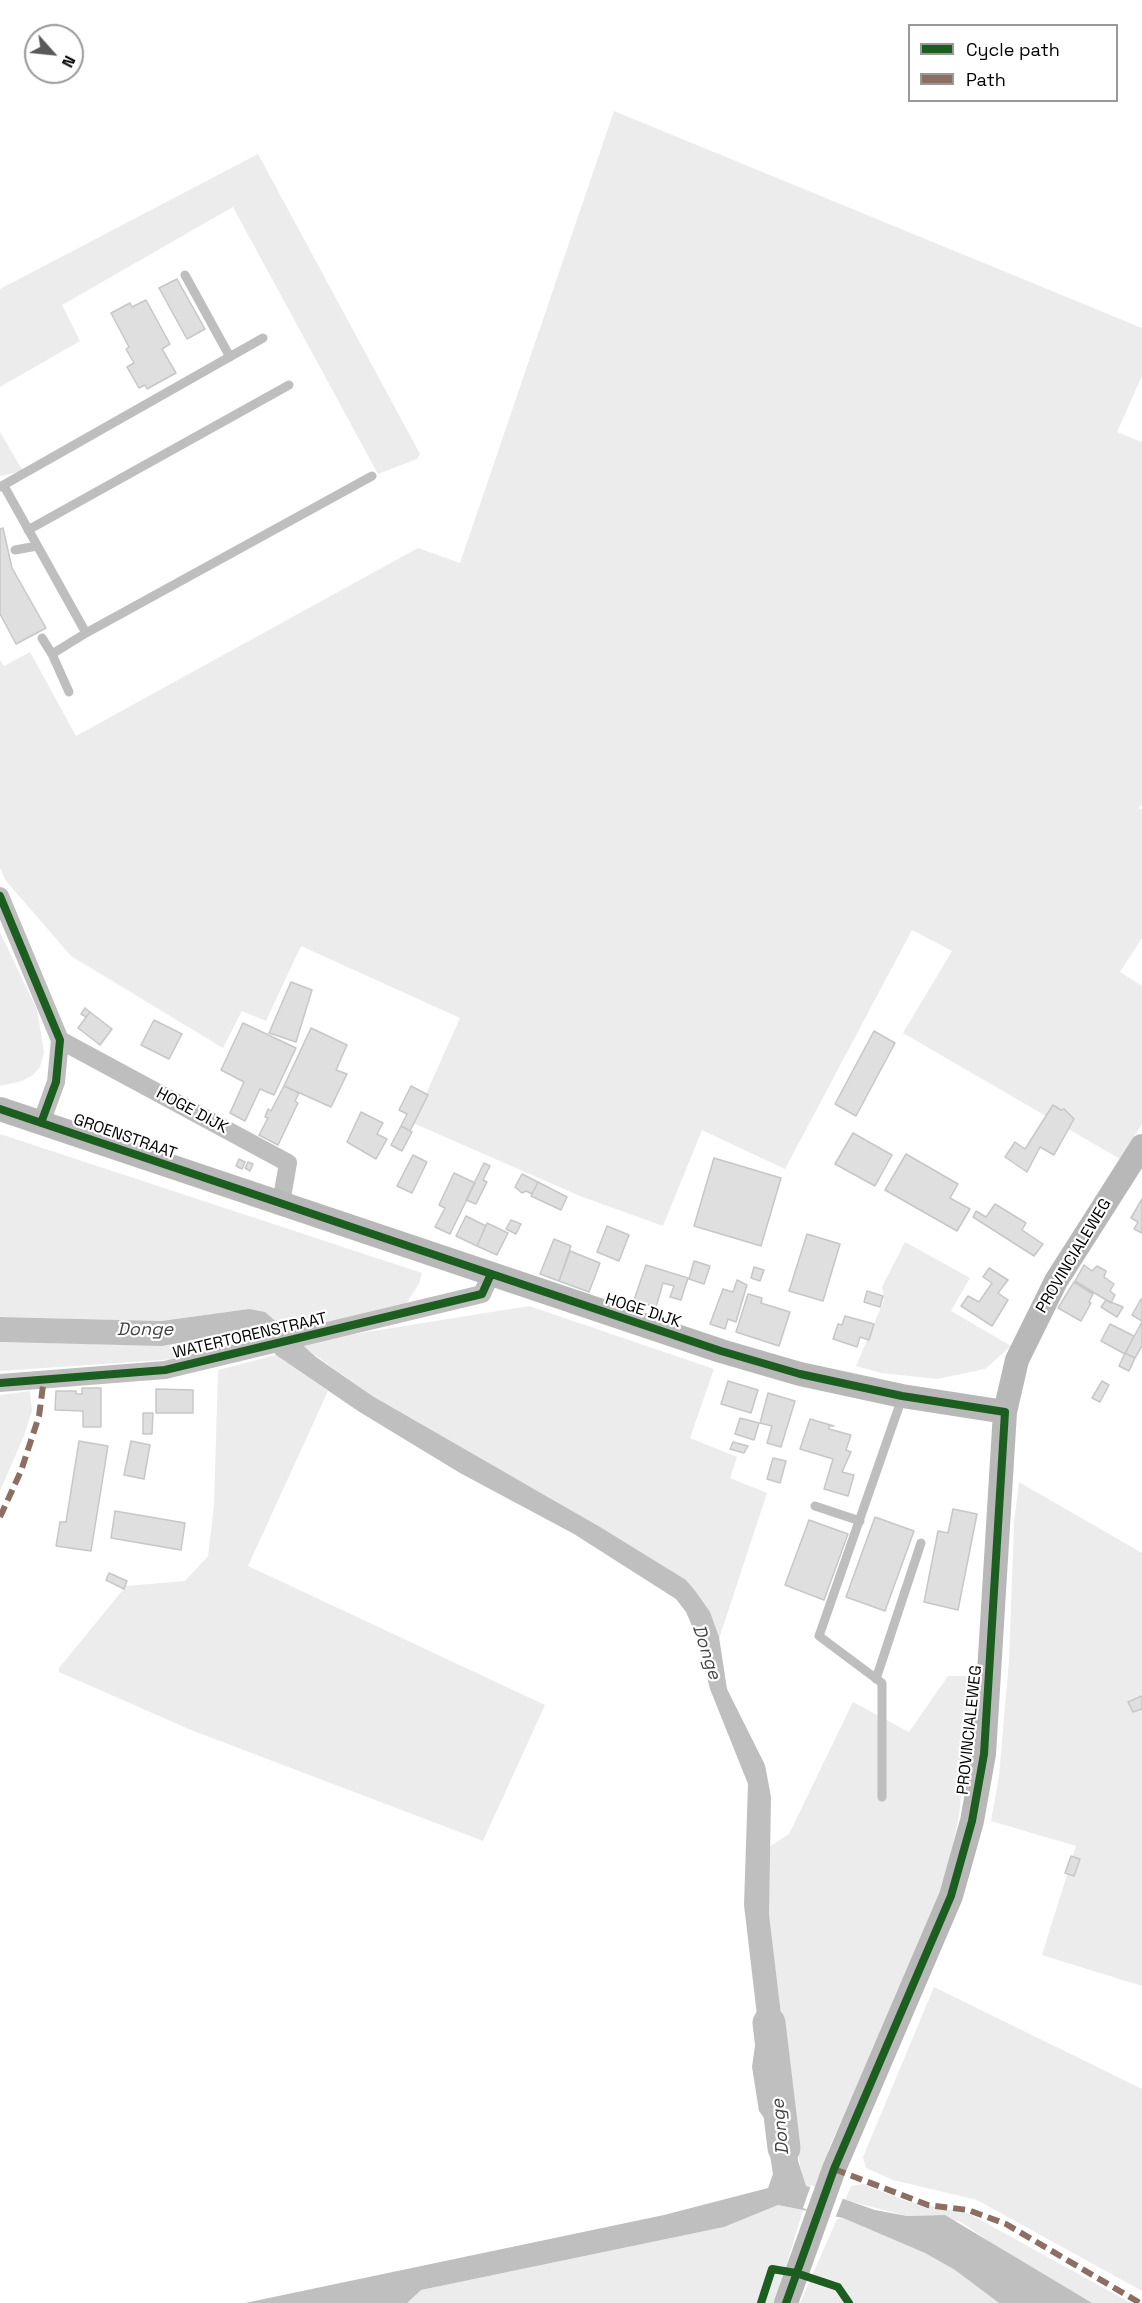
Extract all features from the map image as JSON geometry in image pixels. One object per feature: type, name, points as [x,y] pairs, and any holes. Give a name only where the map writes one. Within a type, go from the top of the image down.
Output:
[{"type":"street","points":[[0,896],[60,1040],[56,1082],[41,1123]]},
{"type":"street","name":"HOGE DIJK","points":[[60,1040],[288,1163],[281,1203],[721,1351],[800,1374],[902,1396],[1005,1412]]},
{"type":"street","name":"GROENSTRAAT","points":[[0,1109],[281,1203]]},
{"type":"street","name":"PROVINCIALEWEG","points":[[786,2303],[834,2169],[951,1896],[972,1821],[984,1754],[1005,1412],[1017,1360],[1056,1281],[1142,1146]]},
{"type":"street","name":"WATERTORENSTRAAT","points":[[0,1383],[165,1370],[482,1294],[490,1274]]},
{"type":"lane","points":[[185,275],[230,357]]},
{"type":"lane","points":[[86,633],[2,487],[263,338]]},
{"type":"lane","points":[[28,530],[289,385]]},
{"type":"lane","points":[[52,654],[86,633],[372,476]]},
{"type":"lane","points":[[15,550],[37,546]]},
{"type":"lane","points":[[42,638],[69,692]]},
{"type":"lane","points":[[882,1797],[882,1683],[819,1636],[902,1396]]},
{"type":"lane","points":[[814,1506],[860,1521]]},
{"type":"lane","points":[[876,1679],[921,1543]]},
{"type":"shaded area","points":[[614,111],[1142,328],[1142,376],[1117,432],[1142,442],[1142,804],[1139,808],[1142,810],[1142,938],[1120,972],[1142,986],[1142,1124],[1120,1159],[903,1033],[952,951],[912,930],[785,1169],[702,1130],[663,1226],[580,1196],[413,1123],[460,1018],[301,946],[266,1021],[242,1011],[223,1048],[71,956],[6,881],[0,868],[0,660],[4,666],[30,652],[76,736],[418,548],[460,563]]},
{"type":"shaded area","points":[[258,154],[420,454],[417,459],[378,474],[233,207],[62,305],[80,341],[0,387],[0,289]]},
{"type":"shaded area","points":[[0,432],[23,471],[0,476]]},
{"type":"shaded area","points":[[0,932],[37,1010],[44,1052],[40,1067],[33,1075],[22,1081],[0,1086]]},
{"type":"shaded area","points":[[0,1134],[422,1273],[419,1284],[405,1305],[339,1322],[316,1324],[309,1331],[289,1336],[249,1309],[161,1321],[0,1317]]},
{"type":"shaded area","points":[[905,1242],[970,1278],[951,1311],[1011,1346],[985,1369],[937,1379],[881,1373],[856,1366],[884,1300],[882,1287]]},
{"type":"shaded area","points":[[529,1306],[714,1369],[690,1438],[737,1457],[730,1478],[767,1493],[719,1639],[710,1612],[668,1569],[543,1494],[426,1429],[374,1397],[302,1346],[342,1336]]},
{"type":"shaded area","points":[[247,1334],[266,1341],[177,1359],[0,1371],[0,1342],[132,1345],[189,1342]]},
{"type":"shaded area","points":[[276,1355],[328,1391],[248,1566],[545,1705],[483,1841],[191,1730],[59,1672],[59,1668],[126,1586],[185,1581],[208,1556],[214,1505],[218,1370]]},
{"type":"shaded area","points":[[30,1391],[32,1411],[24,1436],[0,1491],[0,1395]]},
{"type":"shaded area","points":[[1019,1482],[1142,1553],[1142,1986],[1042,1955],[1076,1846],[991,1821],[999,1776],[1009,1660],[1014,1523]]},
{"type":"shaded area","points":[[948,1676],[974,1676],[959,1816],[946,1877],[893,2006],[830,2146],[815,2189],[806,2187],[801,2177],[795,2115],[773,2098],[761,2076],[767,2069],[787,2063],[769,1914],[769,1847],[789,1834],[853,1702],[909,1732]]},
{"type":"shaded area","points":[[934,1987],[1142,2089],[1142,2291],[977,2200],[893,2180],[866,2168],[863,2157]]},
{"type":"shaded area","points":[[863,2184],[906,2201],[968,2213],[1131,2303],[1092,2303],[1015,2259],[961,2222],[933,2215],[907,2216],[845,2200],[851,2186]]},
{"type":"shaded area","points":[[778,2205],[803,2210],[775,2303],[358,2303],[724,2227]]},
{"type":"shaded area","points":[[843,2218],[925,2253],[955,2270],[999,2303],[800,2303],[837,2219]]},
{"type":"water","points":[[249,1309],[265,1312],[316,1357],[374,1397],[600,1527],[686,1580],[710,1612],[719,1637],[727,1689],[765,1765],[771,1797],[769,1914],[787,2064],[767,2069],[761,2076],[774,2098],[795,2115],[798,2161],[806,2186],[875,2210],[907,2216],[945,2215],[1092,2303],[999,2303],[955,2270],[925,2253],[843,2218],[778,2205],[724,2227],[421,2290],[407,2303],[245,2303],[664,2215],[768,2188],[773,2174],[764,2118],[759,2111],[752,2067],[758,2024],[744,1905],[748,1784],[710,1689],[696,1635],[686,1612],[676,1599],[574,1534],[460,1473],[358,1411],[276,1355],[266,1341],[257,1336],[247,1334],[217,1336],[162,1346],[0,1342],[0,1317],[161,1321]]},
{"type":"pier","points":[[811,2185],[843,2198],[834,2221],[803,2208]]},
{"type":"building","points":[[177,279],[205,329],[187,339],[159,288]]},
{"type":"building","points":[[146,300],[170,344],[162,349],[176,373],[147,389],[145,385],[139,388],[127,367],[134,363],[126,349],[129,347],[111,313],[130,303],[132,307]]},
{"type":"building","points":[[3,528],[12,568],[46,628],[16,644],[0,614],[0,529]]},
{"type":"building","points":[[291,982],[312,990],[296,1042],[269,1033]]},
{"type":"building","points":[[85,1008],[90,1012],[86,1017],[81,1014]]},
{"type":"building","points":[[90,1012],[112,1029],[100,1045],[78,1028]]},
{"type":"building","points":[[154,1020],[182,1034],[169,1059],[141,1045]]},
{"type":"building","points":[[243,1023],[296,1048],[274,1095],[260,1089],[245,1121],[230,1113],[244,1082],[221,1070]]},
{"type":"building","points":[[311,1028],[347,1045],[336,1070],[347,1074],[331,1107],[284,1086]]},
{"type":"building","points":[[874,1031],[895,1043],[856,1116],[835,1104]]},
{"type":"building","points":[[284,1086],[299,1093],[295,1101],[298,1103],[278,1145],[259,1135],[268,1118],[265,1117],[268,1109],[271,1111]]},
{"type":"building","points":[[411,1086],[428,1095],[410,1131],[401,1126],[407,1114],[399,1110]]},
{"type":"building","points":[[1053,1105],[1061,1110],[1064,1109],[1074,1119],[1054,1155],[1040,1147],[1027,1172],[1005,1157],[1015,1142],[1025,1149]]},
{"type":"building","points":[[361,1112],[383,1123],[377,1134],[387,1139],[376,1159],[347,1142]]},
{"type":"building","points":[[401,1126],[412,1132],[402,1151],[391,1145]]},
{"type":"building","points":[[853,1133],[892,1155],[875,1186],[835,1164]]},
{"type":"building","points":[[906,1154],[958,1184],[950,1198],[970,1209],[957,1231],[885,1190]]},
{"type":"building","points":[[413,1155],[427,1162],[412,1193],[397,1186]]},
{"type":"building","points":[[714,1158],[781,1178],[761,1246],[694,1226]]},
{"type":"building","points":[[239,1159],[245,1162],[242,1169],[236,1166]]},
{"type":"building","points":[[248,1162],[253,1164],[250,1171],[245,1168]]},
{"type":"building","points":[[484,1163],[490,1166],[483,1180],[487,1182],[476,1204],[466,1200]]},
{"type":"building","points":[[454,1173],[475,1183],[450,1234],[435,1227],[445,1208],[439,1205]]},
{"type":"building","points":[[522,1174],[538,1182],[532,1194],[526,1191],[522,1193],[515,1187]]},
{"type":"building","points":[[538,1182],[567,1197],[561,1210],[531,1196]]},
{"type":"building","points":[[1142,1199],[1142,1233],[1134,1229],[1138,1222],[1131,1218]]},
{"type":"building","points":[[995,1204],[1026,1223],[1022,1230],[1043,1244],[1034,1256],[973,1217],[976,1211],[986,1217]]},
{"type":"building","points":[[466,1216],[486,1226],[477,1246],[456,1236]]},
{"type":"building","points":[[511,1220],[521,1224],[516,1234],[506,1229]]},
{"type":"building","points":[[487,1223],[508,1233],[497,1255],[477,1246]]},
{"type":"building","points":[[607,1226],[629,1235],[619,1261],[597,1252]]},
{"type":"building","points":[[807,1234],[840,1244],[823,1301],[789,1291]]},
{"type":"building","points":[[554,1239],[571,1246],[559,1281],[540,1274]]},
{"type":"building","points":[[570,1251],[600,1263],[589,1292],[559,1281]]},
{"type":"building","points":[[694,1261],[710,1266],[704,1284],[689,1279]]},
{"type":"building","points":[[646,1265],[688,1278],[681,1300],[670,1297],[674,1286],[663,1283],[656,1307],[634,1300]]},
{"type":"building","points":[[1084,1265],[1092,1271],[1097,1266],[1106,1271],[1104,1277],[1114,1284],[1110,1291],[1115,1295],[1111,1303],[1075,1281]]},
{"type":"building","points":[[754,1267],[764,1270],[760,1281],[751,1278]]},
{"type":"building","points":[[989,1268],[1008,1280],[998,1293],[1008,1300],[992,1326],[961,1306],[968,1296],[979,1302],[992,1283],[983,1277]]},
{"type":"building","points":[[737,1280],[747,1285],[736,1322],[728,1319],[725,1329],[710,1324],[723,1289],[733,1292]]},
{"type":"building","points":[[1074,1282],[1093,1294],[1089,1302],[1091,1303],[1081,1321],[1058,1308]]},
{"type":"building","points":[[867,1291],[883,1296],[880,1307],[864,1302]]},
{"type":"building","points":[[748,1294],[762,1298],[761,1303],[790,1312],[779,1346],[736,1332]]},
{"type":"building","points":[[1142,1299],[1142,1321],[1132,1315]]},
{"type":"building","points":[[1106,1300],[1123,1307],[1117,1317],[1101,1307]]},
{"type":"building","points":[[845,1316],[874,1324],[869,1340],[860,1337],[857,1347],[833,1339],[838,1324],[842,1325]]},
{"type":"building","points":[[1142,1322],[1142,1346],[1135,1358],[1125,1353]]},
{"type":"building","points":[[1110,1324],[1134,1336],[1125,1354],[1101,1341]]},
{"type":"building","points":[[1125,1353],[1135,1358],[1129,1371],[1119,1366]]},
{"type":"building","points":[[728,1381],[758,1390],[751,1413],[721,1404]]},
{"type":"building","points":[[1102,1381],[1109,1385],[1100,1402],[1092,1398]]},
{"type":"building","points":[[82,1388],[101,1388],[101,1427],[83,1427],[83,1411],[55,1410],[56,1391],[76,1391],[76,1394],[82,1394]]},
{"type":"building","points":[[156,1389],[193,1390],[193,1413],[156,1413]]},
{"type":"building","points":[[768,1393],[795,1401],[781,1447],[767,1443],[772,1426],[760,1423]]},
{"type":"building","points":[[143,1413],[153,1413],[152,1434],[143,1434]]},
{"type":"building","points":[[740,1418],[759,1423],[754,1440],[735,1434]]},
{"type":"building","points":[[810,1419],[834,1426],[829,1426],[829,1429],[851,1435],[846,1450],[851,1452],[842,1472],[854,1475],[848,1496],[824,1489],[833,1459],[800,1449]]},
{"type":"building","points":[[79,1441],[108,1446],[91,1551],[56,1546],[60,1522],[66,1522]]},
{"type":"building","points":[[131,1441],[150,1445],[144,1479],[124,1475]]},
{"type":"building","points":[[733,1442],[748,1446],[744,1453],[730,1449]]},
{"type":"building","points":[[773,1458],[786,1461],[780,1483],[767,1479]]},
{"type":"building","points":[[953,1509],[977,1514],[958,1610],[924,1602],[938,1531],[948,1533]]},
{"type":"building","points":[[115,1511],[185,1523],[181,1550],[111,1538]]},
{"type":"building","points":[[875,1517],[914,1531],[885,1611],[846,1597]]},
{"type":"building","points":[[809,1520],[848,1534],[824,1600],[785,1585]]},
{"type":"building","points":[[109,1573],[127,1581],[124,1589],[106,1580]]},
{"type":"building","points":[[1142,1696],[1142,1709],[1133,1712],[1128,1702]]},
{"type":"building","points":[[1071,1856],[1080,1859],[1074,1876],[1065,1873]]},
{"type":"waterway","name":"Donge","points":[[769,2023],[784,2148]]},
{"type":"marked path","points":[[0,1517],[21,1471],[39,1416],[44,1378]]},
{"type":"marked path","points":[[834,2169],[928,2205],[968,2210],[1006,2224],[1140,2303]]},
{"type":"cycle path","points":[[0,896],[60,1040],[56,1082],[41,1123]]},
{"type":"cycle path","points":[[0,1109],[721,1351],[800,1374],[902,1396],[1005,1412],[984,1754],[972,1821],[951,1896],[834,2169],[786,2303]]},
{"type":"cycle path","points":[[0,1383],[165,1370],[482,1294],[491,1274]]},
{"type":"cycle path","points":[[761,2303],[772,2269],[796,2273],[838,2287],[849,2303]]}]
